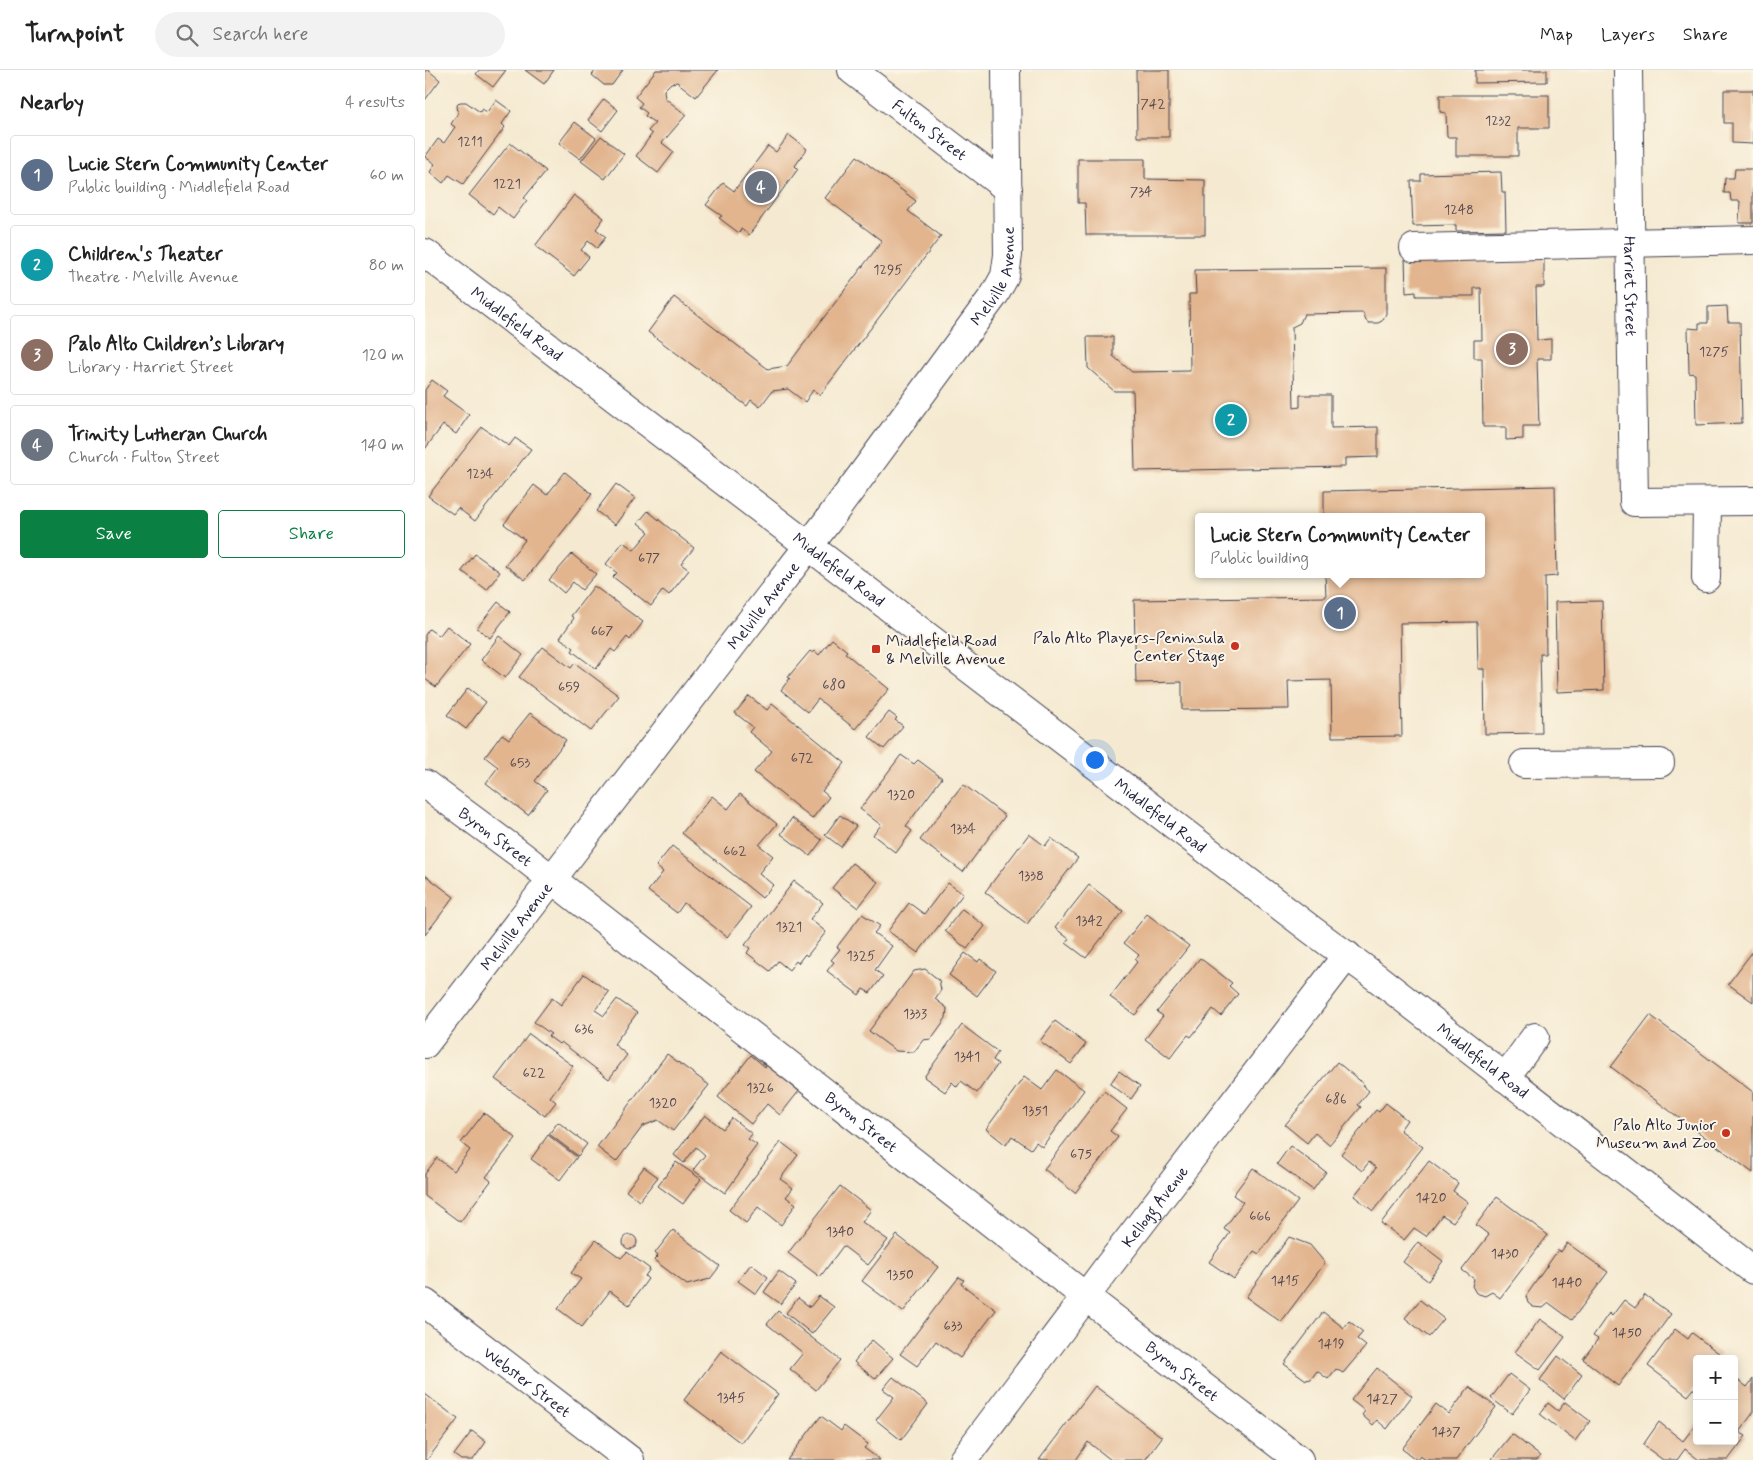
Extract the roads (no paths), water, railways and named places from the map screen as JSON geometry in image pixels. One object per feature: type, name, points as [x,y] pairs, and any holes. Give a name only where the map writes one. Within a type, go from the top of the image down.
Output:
[{"type":"street","name":"Fulton Street","points":[[851,70],[1007,189]]},
{"type":"street","name":"Melville Avenue","points":[[425,1044],[808,546],[995,294],[1005,276],[1008,255],[1006,70]]},
{"type":"street","name":"Harriet Street","points":[[1628,70],[1634,502],[1707,502]]},
{"type":"street","points":[[1414,248],[1753,240]]},
{"type":"street","name":"Middlefield Road","points":[[425,253],[1313,931],[1347,955],[1753,1270]]},
{"type":"street","points":[[1705,578],[1707,502],[1753,501]]},
{"type":"street","points":[[1524,764],[1660,763]]},
{"type":"street","name":"Byron Street","points":[[425,784],[1299,1460]]},
{"type":"street","name":"Kellogg Avenue","points":[[963,1460],[1347,955]]},
{"type":"street","points":[[1505,1078],[1535,1037]]},
{"type":"street","name":"Webster Street","points":[[425,1303],[630,1460]]},
{"type":"place","name":"Trinity Lutheran Church","points":[[761,187]]},
{"type":"place","name":"Palo Alto Children’s Library","points":[[1512,349]]},
{"type":"place","name":"Children's Theater","points":[[1231,420]]},
{"type":"place","name":"Lucie Stern Community Center","points":[[1340,613]]},
{"type":"place","name":"Palo Alto Players-Peninsula Center Stage","points":[[1235,646]]},
{"type":"place","name":"Middlefield Road & Melville Avenue","points":[[876,649]]},
{"type":"place","name":"Palo Alto Junior Museum and Zoo","points":[[1726,1133]]}]
